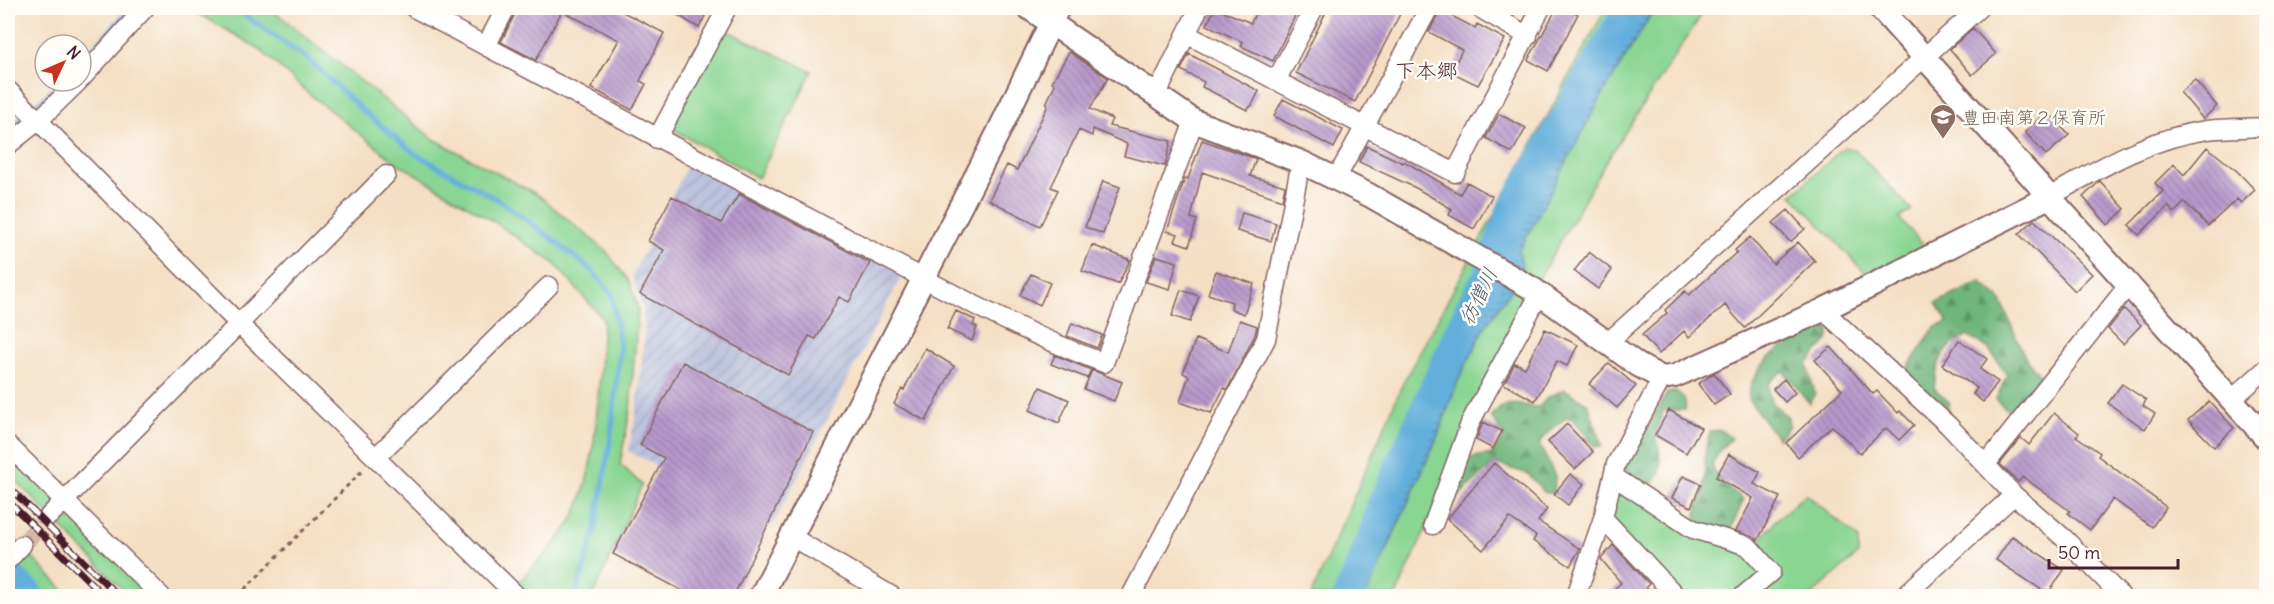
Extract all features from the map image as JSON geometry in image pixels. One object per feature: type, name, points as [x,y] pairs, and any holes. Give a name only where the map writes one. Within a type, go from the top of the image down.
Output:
[{"type":"street","points":[[93,66],[145,8]]},
{"type":"street","points":[[414,8],[657,139],[1051,343],[1104,363],[1194,121]]},
{"type":"street","points":[[486,46],[507,8]]},
{"type":"street","points":[[657,139],[727,8]]},
{"type":"street","points":[[1029,8],[1054,15],[1194,121],[1301,162],[1336,179],[1537,291],[1607,343],[1662,378],[1675,376],[1823,310],[2050,196],[2122,156],[2163,141],[2206,130],[2266,127]]},
{"type":"street","points":[[1157,94],[1199,8]]},
{"type":"street","points":[[1276,81],[1314,8]]},
{"type":"street","points":[[1336,179],[1429,8]]},
{"type":"street","points":[[1479,8],[1528,36]]},
{"type":"street","points":[[1186,34],[1455,173],[1541,8]]},
{"type":"street","points":[[1880,8],[2130,283],[2266,438]]},
{"type":"street","points":[[1607,343],[1979,8]]},
{"type":"street","points":[[761,597],[790,536],[998,133],[1054,15]]},
{"type":"street","points":[[8,90],[240,325],[517,597]]},
{"type":"street","points":[[8,145],[38,121],[67,93]]},
{"type":"street","points":[[1131,597],[1266,339],[1301,162]]},
{"type":"street","points":[[50,516],[386,175]]},
{"type":"street","points":[[1986,464],[2130,283]]},
{"type":"street","points":[[376,457],[549,286]]},
{"type":"street","points":[[1433,525],[1471,421],[1537,291]]},
{"type":"street","points":[[1823,310],[1948,424],[2014,495],[2065,539],[2121,597]]},
{"type":"street","points":[[2231,400],[2266,369]]},
{"type":"street","points":[[1576,597],[1603,518],[1616,464],[1662,378]]},
{"type":"street","points":[[8,445],[161,597]]},
{"type":"street","points":[[1613,476],[1693,529],[1748,546],[1771,572],[1743,597]]},
{"type":"street","points":[[1904,597],[2014,495]]},
{"type":"street","points":[[1603,518],[1676,597]]},
{"type":"street","points":[[790,536],[892,597]]},
{"type":"street","points":[[8,560],[22,545]]},
{"type":"path","points":[[238,597],[376,457]]},
{"type":"shaded area","points":[[690,160],[903,273],[772,526],[628,451],[636,414],[645,333],[643,308],[632,276]]},
{"type":"green space","points":[[189,8],[270,8],[432,138],[538,195],[606,251],[629,281],[638,309],[630,411],[620,464],[642,485],[593,596],[519,596],[511,590],[557,542],[579,505],[592,454],[596,426],[603,319],[555,264],[493,221],[394,161],[308,93],[258,48]]},
{"type":"green space","points":[[1606,8],[1706,8],[1607,160],[1533,289],[1396,596],[1311,596],[1403,383]]},
{"type":"green space","points":[[717,26],[812,71],[758,178],[669,127]]},
{"type":"green space","points":[[1844,147],[1856,151],[1912,210],[1899,218],[1927,249],[1866,274],[1792,195]]},
{"type":"green space","points":[[1981,282],[2000,299],[2025,357],[2044,381],[2028,411],[2007,410],[1996,399],[2007,375],[1988,348],[1968,336],[1946,350],[1939,363],[1934,388],[1950,403],[1945,414],[1902,376],[1934,328],[1948,322],[1936,303]]},
{"type":"green space","points":[[1829,327],[1829,339],[1807,364],[1815,394],[1810,404],[1783,371],[1769,383],[1771,399],[1788,417],[1789,426],[1778,439],[1748,399],[1751,386],[1757,373],[1776,351],[1802,335]]},
{"type":"green space","points":[[1564,389],[1588,404],[1602,446],[1595,447],[1574,420],[1567,417],[1550,430],[1539,444],[1555,476],[1554,494],[1544,492],[1528,474],[1494,463],[1451,503],[1457,472],[1469,458],[1492,454],[1504,436],[1491,416],[1503,406],[1519,404],[1539,407],[1547,398]]},
{"type":"green space","points":[[1676,391],[1684,399],[1685,410],[1664,410],[1656,434],[1661,462],[1659,475],[1641,494],[1624,468],[1667,393]]},
{"type":"green space","points":[[1721,430],[1731,438],[1720,450],[1712,465],[1721,482],[1744,499],[1731,529],[1724,532],[1697,524],[1696,519],[1704,487],[1708,438],[1711,431]]},
{"type":"green space","points":[[8,444],[158,596],[129,596],[8,473]]},
{"type":"green space","points":[[1617,479],[1752,551],[1776,520],[1806,494],[1858,538],[1858,554],[1811,596],[1762,596],[1753,588],[1743,596],[1676,596],[1603,518]]},
{"type":"green space","points":[[8,533],[70,596],[8,596]]},
{"type":"water","points":[[1631,8],[1655,8],[1602,96],[1519,251],[1523,273],[1485,327],[1458,381],[1437,438],[1366,596],[1348,596],[1388,494],[1456,341],[1493,266],[1508,222],[1575,98]]},
{"type":"building","points":[[518,8],[619,8],[664,33],[640,81],[646,84],[632,110],[591,88],[619,40],[562,11],[536,60],[501,42]]},
{"type":"building","points":[[666,8],[709,8],[699,28]]},
{"type":"building","points":[[1215,8],[1251,23],[1258,8],[1288,8],[1297,12],[1273,61],[1241,46],[1243,42],[1207,25]]},
{"type":"building","points":[[1328,8],[1403,8],[1355,102],[1296,73]]},
{"type":"building","points":[[1557,8],[1567,8],[1578,14],[1548,71],[1528,60]]},
{"type":"building","points":[[1440,10],[1475,28],[1477,24],[1505,39],[1478,85],[1451,72],[1462,50],[1429,32]]},
{"type":"building","points":[[1973,28],[1996,54],[1972,75],[1950,49]]},
{"type":"building","points":[[1069,52],[1108,78],[1090,109],[1112,119],[1109,126],[1171,141],[1165,166],[1124,156],[1127,144],[1093,129],[1092,136],[1079,130],[1051,187],[1058,190],[1040,226],[989,200],[1007,165],[1017,170],[1048,105],[1046,104],[1055,84],[1052,82]]},
{"type":"building","points":[[1189,54],[1259,91],[1252,105],[1247,110],[1202,87],[1204,82],[1181,70]]},
{"type":"building","points":[[2195,80],[2217,106],[2203,119],[2180,92]]},
{"type":"building","points":[[1283,99],[1343,130],[1334,148],[1274,116]]},
{"type":"building","points":[[2047,111],[2069,135],[2046,155],[2025,132]]},
{"type":"building","points":[[1499,114],[1526,128],[1512,153],[1486,138]]},
{"type":"building","points":[[1202,140],[1256,159],[1250,176],[1285,186],[1282,200],[1202,172],[1191,218],[1197,220],[1189,246],[1175,241],[1178,234],[1167,231],[1185,178],[1188,179]]},
{"type":"building","points":[[1367,146],[1403,163],[1404,161],[1460,194],[1467,182],[1492,196],[1474,229],[1449,215],[1452,209],[1416,188],[1359,162]]},
{"type":"building","points":[[2207,147],[2238,172],[2255,190],[2241,203],[2237,199],[2208,226],[2185,202],[2174,213],[2168,206],[2139,235],[2129,225],[2163,191],[2155,183],[2174,164],[2184,175]]},
{"type":"building","points":[[1103,181],[1120,187],[1103,234],[1085,227]]},
{"type":"building","points":[[2100,181],[2125,209],[2108,225],[2083,197]]},
{"type":"building","points":[[739,194],[870,263],[849,302],[839,297],[816,339],[809,336],[788,375],[640,294],[664,250],[648,241],[672,196],[721,223]]},
{"type":"building","points":[[1788,210],[1805,229],[1790,242],[1773,223]]},
{"type":"building","points":[[1242,213],[1276,223],[1271,241],[1237,231]]},
{"type":"building","points":[[2034,220],[2092,274],[2075,291],[2019,234]]},
{"type":"building","points":[[1750,237],[1773,264],[1798,242],[1815,261],[1745,328],[1725,305],[1689,337],[1684,331],[1659,354],[1642,335],[1667,313],[1665,310],[1685,291],[1689,295],[1737,252],[1735,250]]},
{"type":"building","points":[[1092,245],[1130,260],[1118,284],[1082,271]]},
{"type":"building","points":[[1589,252],[1612,270],[1598,289],[1574,271]]},
{"type":"building","points":[[1156,256],[1177,262],[1170,289],[1146,282]]},
{"type":"building","points":[[1216,271],[1254,284],[1244,314],[1231,309],[1232,302],[1208,294]]},
{"type":"building","points":[[1031,274],[1050,283],[1040,305],[1020,295]]},
{"type":"building","points":[[1181,290],[1199,296],[1190,322],[1172,316]]},
{"type":"building","points":[[2124,309],[2141,325],[2123,344],[2108,329]]},
{"type":"building","points":[[956,311],[975,320],[973,325],[977,327],[972,341],[947,329]]},
{"type":"building","points":[[1240,320],[1257,326],[1255,335],[1227,390],[1224,388],[1211,413],[1180,402],[1189,376],[1183,373],[1196,339],[1228,352]]},
{"type":"building","points":[[1072,323],[1102,335],[1097,348],[1067,336]]},
{"type":"building","points":[[1545,329],[1578,345],[1567,366],[1557,361],[1535,401],[1504,384],[1515,363],[1525,368]]},
{"type":"building","points":[[1959,340],[1987,359],[1980,369],[1998,382],[1983,402],[1973,394],[1977,388],[1942,365]]},
{"type":"building","points":[[1831,347],[1873,394],[1877,391],[1898,413],[1900,411],[1914,425],[1899,440],[1886,428],[1860,453],[1832,426],[1798,457],[1786,443],[1842,390],[1815,360]]},
{"type":"building","points":[[925,348],[954,366],[926,421],[894,404],[902,389],[904,390]]},
{"type":"building","points":[[1055,355],[1091,370],[1087,378],[1051,364]]},
{"type":"building","points":[[683,362],[813,432],[733,597],[694,597],[613,554],[664,458],[640,445]]},
{"type":"building","points":[[1609,363],[1636,386],[1617,408],[1589,384]]},
{"type":"building","points":[[1092,370],[1122,382],[1114,401],[1084,389]]},
{"type":"building","points":[[1714,373],[1730,394],[1714,405],[1698,384]]},
{"type":"building","points":[[1784,379],[1795,393],[1785,402],[1773,389]]},
{"type":"building","points":[[2122,384],[2146,400],[2143,406],[2155,414],[2145,429],[2108,403]]},
{"type":"building","points":[[1040,387],[1069,400],[1059,423],[1030,410]]},
{"type":"building","points":[[2209,401],[2234,428],[2214,447],[2188,420]]},
{"type":"building","points":[[1669,410],[1701,428],[1686,453],[1655,435]]},
{"type":"building","points":[[2054,413],[2079,433],[2076,436],[2100,453],[2098,456],[2166,507],[2152,527],[2113,499],[2090,530],[2068,513],[2070,511],[2023,477],[2018,482],[2000,464],[2021,438],[2029,445]]},
{"type":"building","points":[[1483,422],[1502,431],[1493,449],[1476,440]]},
{"type":"building","points":[[1567,424],[1593,452],[1575,469],[1548,442]]},
{"type":"building","points":[[1729,454],[1760,472],[1754,484],[1780,497],[1758,540],[1736,531],[1753,498],[1716,477]]},
{"type":"building","points":[[1494,463],[1547,509],[1538,521],[1580,549],[1570,566],[1533,541],[1536,536],[1510,518],[1483,550],[1447,519]]},
{"type":"building","points":[[1570,474],[1584,484],[1568,505],[1554,494]]},
{"type":"building","points":[[1683,476],[1701,484],[1691,507],[1672,498]]},
{"type":"building","points":[[2012,536],[2064,570],[2048,594],[1996,560]]},
{"type":"building","points":[[1613,545],[1649,584],[1646,587],[1653,597],[1605,597],[1621,583],[1601,559]]},
{"type":"waterway","points":[[93,49],[131,8]]},
{"type":"waterway","points":[[234,8],[308,59],[362,110],[414,153],[500,201],[538,228],[593,271],[612,294],[620,348],[611,436],[595,532],[575,596]]},
{"type":"waterway","name":"彷僧川","points":[[1349,596],[1373,539],[1383,506],[1474,302],[1490,274],[1512,211],[1630,8]]},
{"type":"waterway","points":[[8,130],[50,93]]},
{"type":"waterway","points":[[8,576],[28,596]]},
{"type":"tunnel","points":[[22,545],[49,516]]},
{"type":"railway","points":[[8,486],[118,596]]},
{"type":"railway","points":[[8,501],[104,596]]},
{"type":"place","name":"豊田南第２保育所","points":[[1943,140]]},
{"type":"district","name":"下本郷","points":[[1426,70]]}]
